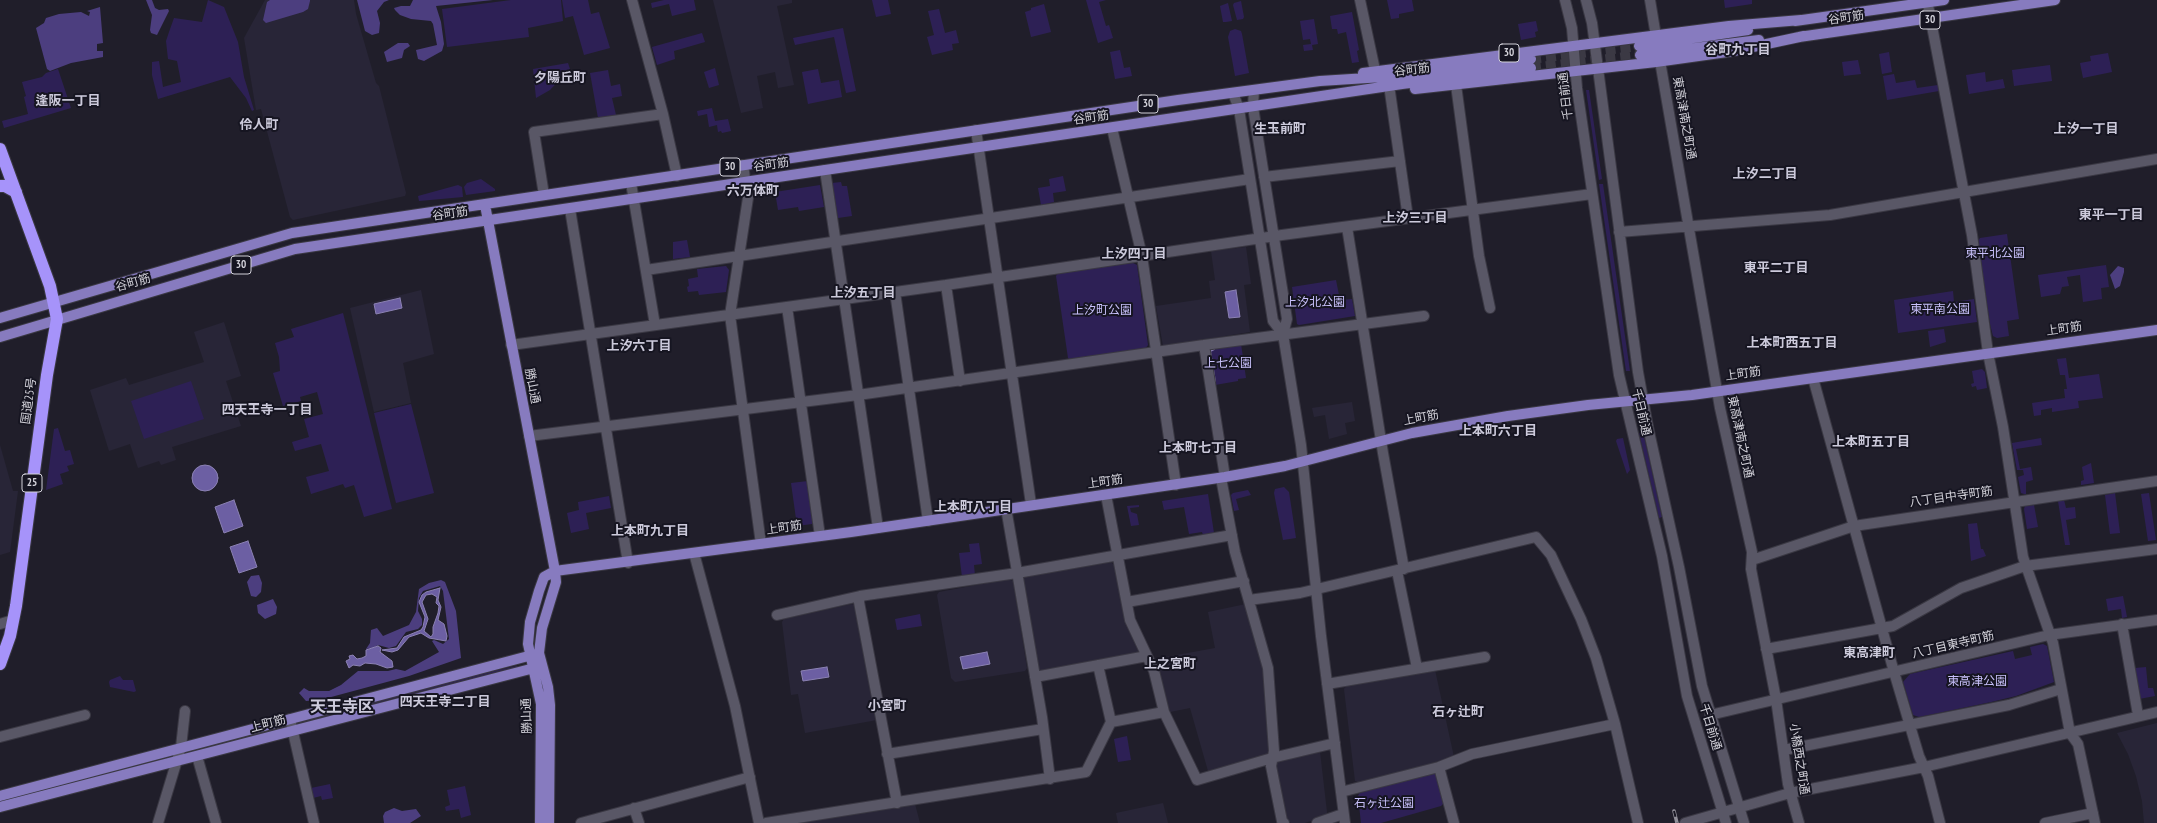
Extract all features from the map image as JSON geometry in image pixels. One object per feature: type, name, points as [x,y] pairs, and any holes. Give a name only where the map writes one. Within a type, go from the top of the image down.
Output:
[{"type":"highway","name":"国道25号","points":[[0,149],[54,302],[57,319],[47,375],[13,620],[10,636],[0,664]]},
{"type":"highway","points":[[0,186],[5,186],[16,192]]},
{"type":"main road","name":"谷町筋","points":[[1944,0],[1928,1],[1801,20],[1639,50],[1804,36],[1932,19],[2055,0]]},
{"type":"main road","name":"30","points":[[1320,81],[1375,70],[1801,20]]},
{"type":"main road","name":"30","points":[[1321,96],[1390,92],[1597,69],[1734,51],[1804,36]]},
{"type":"main road","name":"谷町筋","points":[[0,318],[292,233],[976,130],[1254,90],[1320,81],[1399,76],[1531,64],[1253,107],[295,249],[0,337]]},
{"type":"main road","name":"勝山通","points":[[485,205],[555,571],[544,577],[538,591],[530,622],[528,644],[534,654],[537,667],[537,681],[541,704],[540,823]]},
{"type":"main road","name":"上町筋","points":[[555,571],[628,563],[928,521],[1031,504],[1223,478],[1285,466],[1432,428],[1508,416],[1717,391],[2157,330]]},
{"type":"main road","name":"上町筋","points":[[0,796],[534,654]]},
{"type":"main road","name":"上町筋","points":[[0,807],[537,667]]},
{"type":"main road","name":"勝山通","points":[[537,667],[548,687],[550,705],[549,823]]},
{"type":"street","points":[[632,0],[663,114],[677,176]]},
{"type":"street","points":[[1360,0],[1375,70]]},
{"type":"street","name":"千日前通","points":[[1565,0],[1572,28],[1592,194],[1619,375],[1662,556],[1687,696],[1726,823]]},
{"type":"street","name":"千日前通","points":[[1586,0],[1594,44],[1638,372],[1702,686],[1744,823]]},
{"type":"street","points":[[1650,0],[1656,36]]},
{"type":"street","points":[[1928,1],[1972,235],[1988,353],[2016,502],[2025,566],[2053,643],[2070,733],[2078,744],[2094,818],[2045,823]]},
{"type":"street","name":"東高津南之町通","points":[[1660,61],[1717,391],[1752,560],[1751,569],[1776,699]]},
{"type":"street","points":[[1456,85],[1472,210],[1490,308]]},
{"type":"street","points":[[1254,90],[1253,107],[1287,319],[1283,334],[1302,461],[1327,684],[1344,818],[1317,823]]},
{"type":"street","points":[[1390,92],[1408,218]]},
{"type":"street","points":[[1233,93],[1239,109],[1273,321],[1283,334]]},
{"type":"street","points":[[544,195],[534,132],[663,114]]},
{"type":"street","points":[[1112,128],[1142,256],[1176,485]]},
{"type":"street","points":[[976,130],[1013,373],[1031,504]]},
{"type":"street","points":[[1619,232],[1830,215],[2157,160]]},
{"type":"street","points":[[1264,177],[1400,161]]},
{"type":"street","points":[[743,166],[748,198],[730,315],[761,544]]},
{"type":"street","points":[[825,170],[878,528]]},
{"type":"street","points":[[646,270],[835,243],[1250,179]]},
{"type":"street","points":[[631,182],[656,325]]},
{"type":"street","points":[[511,345],[946,285],[1274,236],[1592,194]]},
{"type":"street","points":[[570,209],[628,563]]},
{"type":"street","points":[[1347,227],[1400,570],[1418,668]]},
{"type":"street","points":[[946,285],[960,381]]},
{"type":"street","points":[[895,292],[928,521]]},
{"type":"street","points":[[787,307],[820,536]]},
{"type":"street","points":[[528,436],[605,425],[858,395],[1204,345],[1424,316]]},
{"type":"street","points":[[1204,345],[1232,535],[1268,668],[1274,751],[1271,766],[1282,821],[1284,823]]},
{"type":"street","points":[[1813,378],[1894,672],[1910,725],[1928,776],[1940,823]]},
{"type":"street","name":"八丁目中寺町筋","points":[[1752,560],[1854,526],[2157,481]]},
{"type":"street","points":[[1106,495],[1130,620],[1140,638],[1154,671],[1164,712],[1197,780],[1272,758],[1335,743]]},
{"type":"street","points":[[1006,508],[1044,730],[1050,779]]},
{"type":"street","points":[[777,615],[860,596],[1017,573],[1232,535]]},
{"type":"street","points":[[1249,600],[1316,589],[1536,537],[1551,555],[1581,619],[1596,658],[1615,724],[1638,823]]},
{"type":"street","points":[[1766,649],[1893,626],[1961,588],[2025,566],[2157,549]]},
{"type":"street","points":[[694,553],[735,706],[759,823]]},
{"type":"street","points":[[1127,602],[1244,581]]},
{"type":"street","points":[[860,596],[859,602],[897,803]]},
{"type":"street","points":[[0,624],[13,620]]},
{"type":"street","name":"八丁目東寺町筋","points":[[1710,715],[2049,635],[2157,620]]},
{"type":"street","points":[[2122,624],[2138,715]]},
{"type":"street","points":[[1035,676],[1147,656]]},
{"type":"street","points":[[1327,684],[1485,657]]},
{"type":"street","points":[[766,823],[1050,779],[1086,772],[1111,722],[1098,665]]},
{"type":"street","points":[[1784,750],[2009,705],[2061,689]]},
{"type":"street","name":"小橋西之町通","points":[[1776,699],[1790,793],[1799,823]]},
{"type":"street","points":[[158,823],[181,747],[185,711]]},
{"type":"street","points":[[1111,722],[1164,712]]},
{"type":"street","points":[[1685,823],[1790,793],[1924,767],[2070,733],[2138,715],[2157,712]]},
{"type":"street","points":[[0,737],[85,715]]},
{"type":"street","points":[[290,719],[314,823]]},
{"type":"street","points":[[1341,792],[1439,767],[1480,752],[1615,724]]},
{"type":"street","points":[[887,754],[1044,730]]},
{"type":"street","points":[[197,756],[216,823]]},
{"type":"street","points":[[1439,767],[1454,823]]},
{"type":"street","points":[[581,823],[604,820],[634,808],[750,777]]},
{"type":"street","points":[[634,808],[639,823]]},
{"type":"shaded area","points":[[146,0],[152,0],[155,8],[159,10],[168,9],[169,11],[157,35],[151,33],[150,30],[152,15]]},
{"type":"shaded area","points":[[265,0],[354,0],[356,14],[376,83],[379,86],[406,193],[405,196],[293,220],[290,217],[261,109],[256,110],[244,38]]},
{"type":"shaded area","points":[[270,0],[310,1],[308,9],[303,12],[266,23],[263,20],[267,2]]},
{"type":"shaded area","points":[[357,0],[389,0],[384,2],[377,11],[380,23],[379,33],[372,35],[365,31]]},
{"type":"shaded area","points":[[413,0],[493,0],[436,6],[441,22],[444,44],[442,51],[424,61],[418,59],[416,50],[437,45],[433,24],[431,21],[411,19],[400,15],[394,8],[410,6]]},
{"type":"shaded area","points":[[713,0],[792,0],[792,3],[777,6],[794,85],[778,88],[775,72],[757,76],[763,108],[741,113]]},
{"type":"shaded area","points":[[100,7],[103,43],[97,44],[97,51],[103,51],[103,57],[71,63],[50,71],[47,69],[36,28],[44,23],[46,18],[59,14],[81,12],[89,16],[90,12],[87,11]]},
{"type":"shaded area","points":[[398,43],[408,43],[410,46],[404,50],[402,58],[387,62],[384,52]]},
{"type":"shaded area","points":[[1246,247],[1251,284],[1244,285],[1250,332],[1163,346],[1156,306],[1211,298],[1209,281],[1215,280],[1211,251]]},
{"type":"shaded area","points":[[2118,266],[2124,268],[2124,272],[2120,286],[2115,289],[2110,275]]},
{"type":"shaded area","points":[[421,290],[434,354],[403,363],[411,403],[374,412],[350,308]]},
{"type":"shaded area","points":[[1236,290],[1240,317],[1229,318],[1225,292]]},
{"type":"shaded area","points":[[400,298],[402,308],[376,314],[374,304]]},
{"type":"shaded area","points":[[224,322],[241,376],[226,381],[241,426],[172,447],[176,460],[161,465],[159,461],[138,468],[130,444],[109,451],[90,390],[126,378],[129,385],[204,362],[194,332]]},
{"type":"shaded area","points":[[1352,402],[1355,421],[1345,423],[1347,434],[1329,439],[1325,415],[1314,417],[1312,408]]},
{"type":"shaded area","points":[[0,445],[13,491],[18,491],[10,552],[0,555]]},
{"type":"shaded area","points":[[205,465],[214,469],[218,478],[214,487],[205,491],[196,487],[192,478],[196,469]]},
{"type":"shaded area","points":[[234,500],[243,526],[224,533],[215,507]]},
{"type":"shaded area","points":[[248,541],[257,567],[239,573],[230,547]]},
{"type":"shaded area","points":[[1111,562],[1114,565],[1128,624],[1140,650],[1139,654],[1041,671],[1037,669],[1022,581],[1025,577]]},
{"type":"shaded area","points":[[259,575],[262,583],[261,592],[256,597],[251,596],[247,582],[251,576]]},
{"type":"shaded area","points":[[1008,579],[1013,581],[1027,668],[1025,671],[955,682],[951,678],[937,595],[939,592]]},
{"type":"shaded area","points":[[441,580],[445,582],[456,611],[461,658],[409,676],[320,700],[306,701],[299,693],[304,688],[309,691],[329,691],[341,685],[358,671],[388,671],[396,669],[405,671],[439,652],[432,641],[434,640],[443,644],[449,639],[443,591],[440,586],[423,591],[419,598],[418,611],[422,619],[422,625],[418,629],[406,632],[396,646],[389,648],[378,645],[373,648],[366,649],[370,643],[371,630],[377,628],[383,636],[409,625],[416,612],[419,589],[429,583]]},
{"type":"shaded area","points":[[440,588],[438,600],[441,607],[438,620],[444,624],[447,636],[446,641],[429,638],[421,633],[409,637],[398,650],[392,652],[382,650],[397,648],[404,637],[421,630],[425,617],[419,602],[422,595],[426,592]],"holes":[[[432,594],[437,597],[436,603],[439,606],[438,613],[431,637],[424,631],[428,619],[422,602],[426,595]]]},
{"type":"shaded area","points":[[273,599],[277,607],[276,614],[265,619],[258,613],[257,605]]},
{"type":"shaded area","points":[[852,604],[856,606],[877,720],[805,733],[798,694],[791,695],[782,622],[784,619]]},
{"type":"shaded area","points":[[1246,604],[1264,670],[1269,751],[1265,755],[1208,771],[1190,708],[1170,712],[1155,659],[1215,648],[1208,612]]},
{"type":"shaded area","points":[[378,646],[381,648],[380,652],[392,661],[393,667],[387,668],[376,664],[365,663],[360,666],[353,665],[349,668],[346,661],[350,659],[349,656],[353,655],[357,659],[362,658],[366,656],[366,650]]},
{"type":"shaded area","points":[[987,652],[990,664],[963,669],[960,657]]},
{"type":"shaded area","points":[[827,667],[829,677],[803,681],[801,671]]},
{"type":"shaded area","points":[[1435,670],[1454,757],[1360,783],[1355,781],[1344,689],[1347,685]]},
{"type":"shaded area","points":[[2157,723],[2157,823],[2144,823],[2142,801],[2136,776],[2128,754],[2117,733]]},
{"type":"shaded area","points":[[1316,749],[1320,752],[1327,812],[1326,816],[1305,823],[1291,823],[1285,820],[1274,766],[1276,762]]},
{"type":"shaded area","points":[[1163,803],[1168,823],[1118,823],[1116,813]]},
{"type":"shaded area","points":[[915,804],[920,823],[794,823],[889,809]]},
{"type":"shaded area","points":[[394,808],[402,811],[416,809],[421,816],[410,823],[384,823],[383,816],[385,812]]},
{"type":"green space","points":[[208,0],[224,7],[238,42],[244,77],[254,110],[252,111],[246,98],[230,77],[158,99],[152,75],[152,62],[159,61],[163,87],[181,82],[177,61],[168,59],[166,41],[174,18],[202,22]]},
{"type":"green space","points":[[511,0],[561,0],[563,21],[528,28],[529,37],[447,47],[442,9]]},
{"type":"green space","points":[[562,0],[588,0],[591,14],[599,12],[610,48],[584,55],[573,16],[565,18]]},
{"type":"green space","points":[[664,0],[694,0],[696,10],[672,16],[669,4],[652,8],[651,3]]},
{"type":"green space","points":[[872,0],[888,0],[891,14],[876,17]]},
{"type":"green space","points":[[1086,0],[1106,0],[1099,2],[1106,26],[1109,25],[1113,38],[1098,43]]},
{"type":"green space","points":[[1387,0],[1412,0],[1414,11],[1399,14],[1399,18],[1391,19]]},
{"type":"green space","points":[[1724,0],[1752,0],[1752,4],[1725,8]]},
{"type":"green space","points":[[1241,1],[1244,17],[1243,19],[1237,20],[1233,5],[1234,3]]},
{"type":"green space","points":[[1228,3],[1232,21],[1223,22],[1220,6]]},
{"type":"green space","points":[[1044,4],[1051,32],[1031,37],[1025,12],[1031,10],[1031,8]]},
{"type":"green space","points":[[939,9],[945,33],[956,30],[959,43],[952,44],[953,50],[932,55],[927,37],[934,35],[928,11]]},
{"type":"green space","points":[[1352,12],[1359,50],[1357,51],[1359,62],[1352,63],[1346,32],[1338,34],[1337,29],[1332,29],[1330,16]]},
{"type":"green space","points":[[1314,19],[1318,44],[1312,45],[1313,50],[1304,51],[1303,45],[1311,44],[1310,39],[1303,40],[1300,21]]},
{"type":"green space","points":[[1536,21],[1538,31],[1535,32],[1536,37],[1521,40],[1518,24]]},
{"type":"green space","points":[[843,28],[856,91],[846,93],[834,37],[795,45],[793,38]]},
{"type":"green space","points":[[1235,29],[1241,31],[1242,34],[1249,73],[1235,76],[1228,37],[1230,31]]},
{"type":"green space","points":[[702,33],[705,42],[674,51],[675,59],[657,65],[652,47]]},
{"type":"green space","points":[[1120,50],[1124,68],[1130,67],[1132,76],[1115,79],[1110,52]]},
{"type":"green space","points":[[1889,52],[1892,72],[1882,74],[1879,54]]},
{"type":"green space","points":[[2108,53],[2112,72],[2083,78],[2080,63],[2091,61],[2090,56]]},
{"type":"green space","points":[[1858,60],[1861,74],[1844,76],[1842,62]]},
{"type":"green space","points":[[568,63],[570,69],[550,90],[536,98],[533,69]]},
{"type":"green space","points":[[2050,65],[2052,81],[2014,86],[2012,70]]},
{"type":"green space","points":[[715,68],[719,85],[709,88],[704,72]]},
{"type":"green space","points":[[58,69],[71,108],[4,128],[2,121],[28,114],[24,97],[26,96],[22,82],[42,77],[46,73]]},
{"type":"green space","points":[[818,69],[821,83],[839,80],[842,97],[808,104],[802,72]]},
{"type":"green space","points":[[608,70],[611,86],[620,84],[622,96],[612,98],[616,115],[598,118],[590,73]]},
{"type":"green space","points":[[1985,72],[1986,82],[2003,79],[2005,88],[1969,94],[1966,75]]},
{"type":"green space","points":[[1894,74],[1896,83],[1915,80],[1917,88],[1938,85],[1939,91],[1887,100],[1883,76]]},
{"type":"green space","points":[[1586,90],[1589,90],[1602,179],[1599,180]]},
{"type":"green space","points":[[712,108],[715,121],[728,119],[731,131],[722,133],[721,131],[718,132],[717,125],[709,127],[707,114],[698,116],[697,111]]},
{"type":"green space","points":[[1063,176],[1066,191],[1053,193],[1054,202],[1041,205],[1038,188],[1050,186],[1049,179]]},
{"type":"green space","points":[[481,179],[495,189],[495,191],[466,195],[464,187],[467,183]]},
{"type":"green space","points":[[841,182],[842,186],[847,186],[852,216],[838,218],[832,183]]},
{"type":"green space","points":[[1599,184],[1603,184],[1630,371],[1626,371]]},
{"type":"green space","points":[[458,185],[462,187],[463,197],[419,201],[418,196]]},
{"type":"green space","points":[[820,185],[824,207],[799,211],[798,207],[778,210],[775,192]]},
{"type":"green space","name":"東平北公園","points":[[2007,234],[2019,319],[2007,321],[2009,336],[1997,338],[1993,336],[1990,324],[1978,241],[1980,238]]},
{"type":"green space","points":[[687,240],[690,257],[673,259],[673,242]]},
{"type":"green space","name":"上汐町公園","points":[[1133,263],[1137,265],[1148,345],[1145,349],[1071,361],[1068,358],[1056,276],[1059,272]]},
{"type":"green space","points":[[2106,265],[2109,287],[2101,288],[2102,299],[2083,302],[2080,275],[2067,277],[2069,286],[2062,287],[2060,294],[2041,297],[2038,275]]},
{"type":"green space","points":[[726,266],[729,270],[726,292],[699,295],[698,291],[688,292],[688,279],[698,277],[697,269]]},
{"type":"green space","name":"上汐北公園","points":[[1336,280],[1340,300],[1352,299],[1355,316],[1299,325],[1297,324],[1292,287]]},
{"type":"green space","name":"東平南公園","points":[[1953,291],[1954,302],[1974,299],[1977,322],[1898,333],[1894,300]]},
{"type":"green space","points":[[343,313],[392,509],[364,517],[354,485],[345,488],[343,484],[311,494],[306,477],[329,471],[321,444],[295,451],[292,442],[309,437],[304,419],[323,414],[317,392],[300,397],[301,401],[283,406],[273,373],[280,371],[279,357],[275,343],[294,337],[291,329]]},
{"type":"green space","points":[[1944,329],[1946,342],[1930,347],[1928,331]]},
{"type":"green space","name":"上七公園","points":[[1241,344],[1246,378],[1215,385],[1210,351],[1212,349]]},
{"type":"green space","points":[[2066,358],[2069,378],[2099,374],[2103,398],[2078,401],[2079,408],[2052,412],[2052,408],[2041,410],[2041,415],[2034,416],[2032,403],[2065,398],[2064,389],[2067,389],[2065,375],[2060,375],[2057,359]]},
{"type":"green space","points":[[1982,369],[1985,372],[1987,388],[1977,390],[1976,386],[1972,387],[1971,384],[1974,383],[1972,371]]},
{"type":"green space","points":[[191,381],[204,419],[144,439],[131,401]]},
{"type":"green space","points":[[411,404],[434,493],[396,503],[374,413]]},
{"type":"green space","points":[[58,428],[65,451],[70,450],[74,464],[67,466],[69,471],[60,474],[63,484],[46,490],[54,429]]},
{"type":"green space","points":[[1643,432],[1662,517],[1659,518],[1639,433]]},
{"type":"green space","points":[[1623,438],[1630,470],[1627,474],[1616,441],[1617,439]]},
{"type":"green space","points":[[2041,438],[2042,445],[2016,449],[2020,469],[2031,467],[2033,480],[2026,482],[2026,494],[2021,493],[2018,477],[2024,475],[2023,470],[2017,470],[2012,443]]},
{"type":"green space","points":[[2091,463],[2094,483],[2081,485],[2081,481],[2084,480],[2082,467]]},
{"type":"green space","points":[[808,481],[813,521],[812,524],[797,526],[791,483]]},
{"type":"green space","points":[[1284,487],[1289,492],[1296,538],[1283,540],[1274,493],[1275,489]]},
{"type":"green space","points":[[1248,490],[1251,495],[1236,499],[1239,510],[1234,511],[1231,495],[1233,493]]},
{"type":"green space","points":[[2115,493],[2120,533],[2110,534],[2105,495]]},
{"type":"green space","points":[[2149,493],[2156,540],[2148,541],[2141,494]]},
{"type":"green space","points":[[1208,494],[1214,533],[1203,535],[1202,532],[1189,534],[1184,507],[1164,510],[1162,501]]},
{"type":"green space","points":[[609,496],[611,508],[586,513],[589,529],[571,533],[567,513],[579,510],[578,502]]},
{"type":"green space","points":[[2064,500],[2066,508],[2075,507],[2076,518],[2066,520],[2070,545],[2065,545],[2058,501]]},
{"type":"green space","points":[[1139,505],[1139,507],[1130,508],[1131,512],[1137,514],[1139,525],[1131,526],[1127,506]]},
{"type":"green space","points":[[2034,505],[2038,527],[2027,529],[2024,509],[2025,506]]},
{"type":"green space","points":[[1977,523],[1981,549],[1983,549],[1986,556],[1971,561],[1968,524]]},
{"type":"green space","points":[[979,543],[982,564],[974,565],[975,576],[962,577],[959,553],[970,552],[969,544]]},
{"type":"green space","points":[[2123,596],[2127,617],[2122,618],[2121,609],[2108,611],[2106,599]]},
{"type":"green space","points":[[920,614],[922,626],[897,630],[895,619]]},
{"type":"green space","name":"東高津公園","points":[[2043,644],[2047,646],[2054,682],[2016,696],[1991,702],[1919,717],[1913,715],[1903,682],[1910,674],[2013,651],[2015,659],[2032,655],[2030,647]]},
{"type":"green space","points":[[517,666],[518,668],[410,694],[305,723],[304,718],[454,679]]},
{"type":"green space","points":[[2146,667],[2148,688],[2153,688],[2155,696],[2139,699],[2135,668]]},
{"type":"green space","points":[[120,676],[123,680],[133,680],[136,691],[134,692],[110,687],[110,680]]},
{"type":"green space","points":[[1127,736],[1131,760],[1118,762],[1114,739]]},
{"type":"green space","name":"石ヶ辻公園","points":[[1433,772],[1438,776],[1445,802],[1441,806],[1381,823],[1361,823],[1358,796],[1360,792]]},
{"type":"green space","points":[[330,784],[333,798],[322,800],[321,796],[313,798],[311,788]]},
{"type":"green space","points":[[465,786],[471,815],[461,818],[459,809],[446,811],[445,807],[450,805],[447,790]]},
{"type":"waterway","points":[[1214,349],[1210,351],[1215,382]]},
{"type":"tunnel","points":[[1531,59],[1639,46]]},
{"type":"tunnel","points":[[1531,68],[1640,55]]},
{"type":"railway","points":[[1674,811],[1677,823]]},
{"type":"district","name":"谷町九丁目","points":[[1738,50]]},
{"type":"district","name":"夕陽丘町","points":[[560,78]]},
{"type":"district","name":"逢阪一丁目","points":[[68,101]]},
{"type":"district","name":"伶人町","points":[[259,125]]},
{"type":"district","name":"生玉前町","points":[[1280,129]]},
{"type":"district","name":"上汐一丁目","points":[[2086,129]]},
{"type":"district","name":"上汐二丁目","points":[[1765,174]]},
{"type":"district","name":"六万体町","points":[[753,191]]},
{"type":"district","name":"東平一丁目","points":[[2111,215]]},
{"type":"district","name":"上汐三丁目","points":[[1415,218]]},
{"type":"district","name":"上汐四丁目","points":[[1134,254]]},
{"type":"district","name":"東平二丁目","points":[[1776,268]]},
{"type":"district","name":"上汐五丁目","points":[[863,293]]},
{"type":"district","name":"上本町西五丁目","points":[[1792,343]]},
{"type":"district","name":"上汐六丁目","points":[[639,346]]},
{"type":"district","name":"四天王寺一丁目","points":[[267,410]]},
{"type":"district","name":"上本町六丁目","points":[[1498,431]]},
{"type":"district","name":"上本町五丁目","points":[[1871,442]]},
{"type":"district","name":"上本町七丁目","points":[[1198,448]]},
{"type":"district","name":"上本町八丁目","points":[[973,507]]},
{"type":"district","name":"上本町九丁目","points":[[650,531]]},
{"type":"district","name":"東高津町","points":[[1869,653]]},
{"type":"district","name":"上之宮町","points":[[1170,664]]},
{"type":"district","name":"四天王寺二丁目","points":[[445,702]]},
{"type":"district","name":"小宮町","points":[[887,706]]},
{"type":"district","name":"天王寺区","points":[[342,707]]},
{"type":"district","name":"石ヶ辻町","points":[[1458,712]]}]
